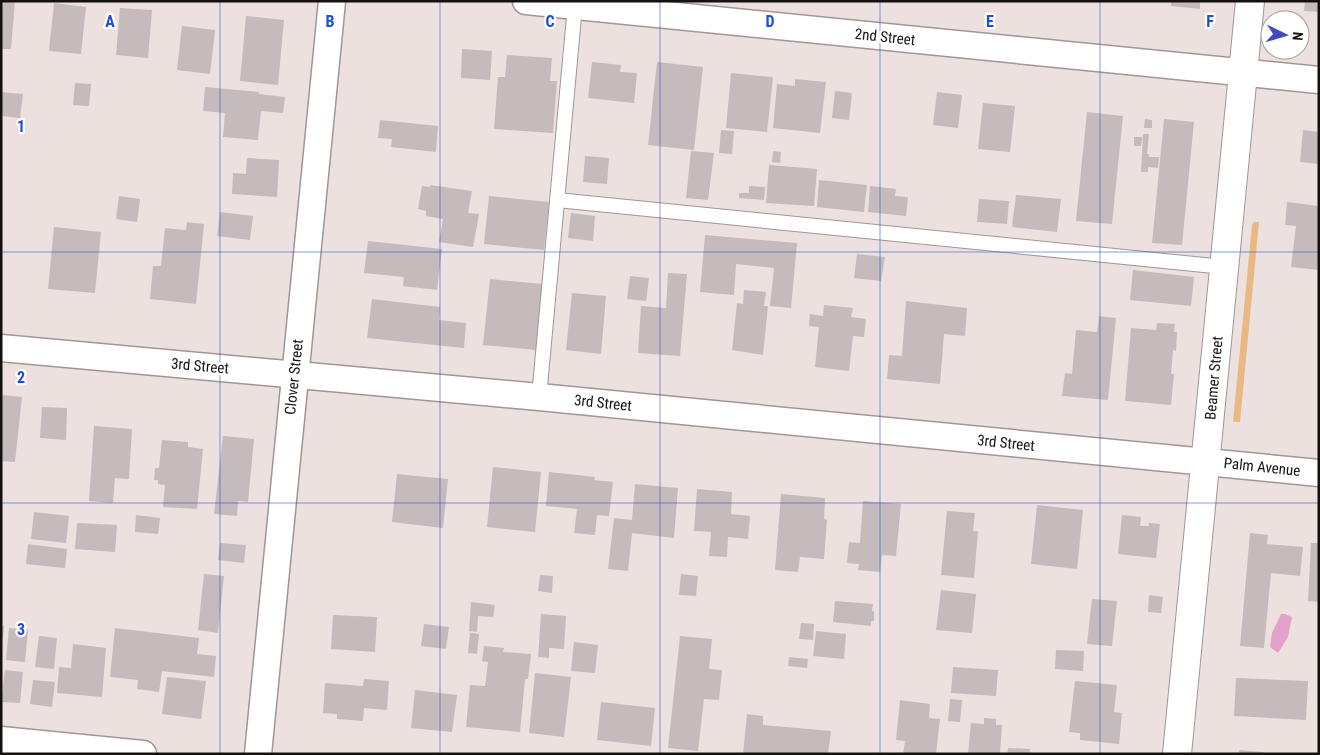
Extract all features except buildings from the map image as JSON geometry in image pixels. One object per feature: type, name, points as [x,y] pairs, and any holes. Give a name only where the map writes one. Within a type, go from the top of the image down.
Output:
[{"type":"street","name":"Clover Street","points":[[258,754],[332,1]]},
{"type":"street","name":"2nd Street","points":[[526,1],[1319,80]]},
{"type":"street","name":"Beamer Street","points":[[1177,754],[1250,1]]},
{"type":"street","name":"3rd Street","points":[[1,348],[539,397],[1205,462]]},
{"type":"street","name":"Palm Avenue","points":[[1205,462],[1319,473]]},
{"type":"street","points":[[1,740],[143,754]]},
{"type":"lane","points":[[539,397],[574,6]]},
{"type":"lane","points":[[557,200],[1224,267]]},
{"type":"shaded area","points":[[1254,222],[1259,222],[1240,422],[1233,422],[1252,225]]},
{"type":"shaded area","points":[[1281,614],[1292,617],[1288,637],[1278,653],[1270,647],[1272,633]]}]
